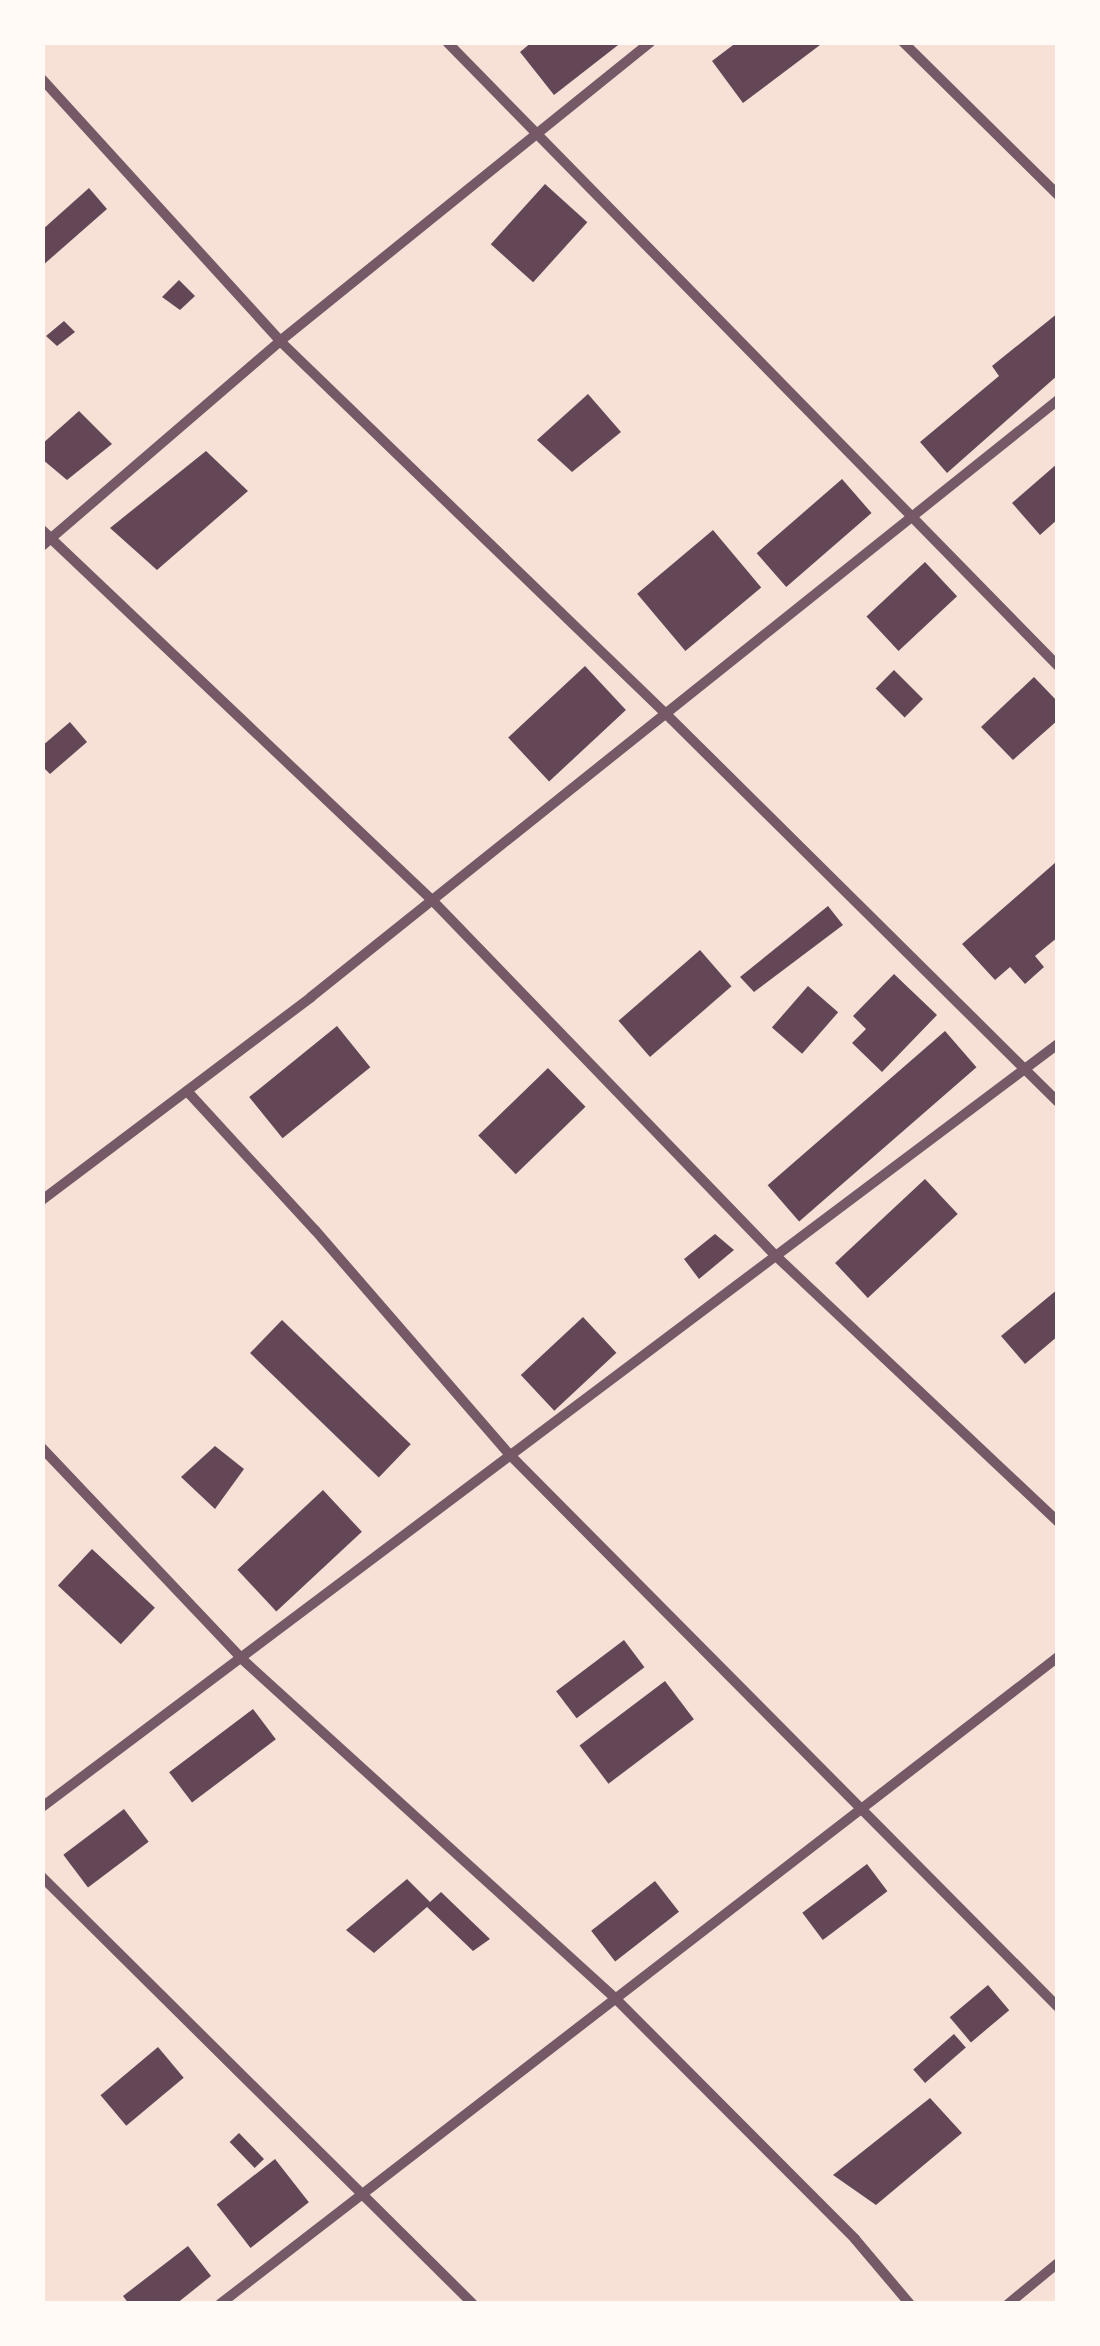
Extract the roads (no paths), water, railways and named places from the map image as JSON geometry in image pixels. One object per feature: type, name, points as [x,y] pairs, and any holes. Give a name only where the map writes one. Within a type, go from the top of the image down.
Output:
[{"type":"street","points":[[447,42],[1058,666]]},
{"type":"street","points":[[652,42],[280,341],[45,538],[432,900],[777,1257],[1058,1522]]},
{"type":"street","points":[[904,42],[1058,195]]},
{"type":"street","points":[[42,80],[280,341],[666,714],[1058,1102]]},
{"type":"street","points":[[42,1200],[432,900],[1058,400]]},
{"type":"street","points":[[42,1806],[1058,1044]]},
{"type":"street","points":[[187,1091],[315,1230],[512,1456],[1058,2007]]},
{"type":"street","points":[[42,1448],[242,1659],[615,1998],[854,2239],[910,2304]]},
{"type":"street","points":[[220,2304],[1058,1658]]},
{"type":"street","points":[[42,1877],[473,2304]]},
{"type":"street","points":[[1008,2304],[1058,2263]]}]
